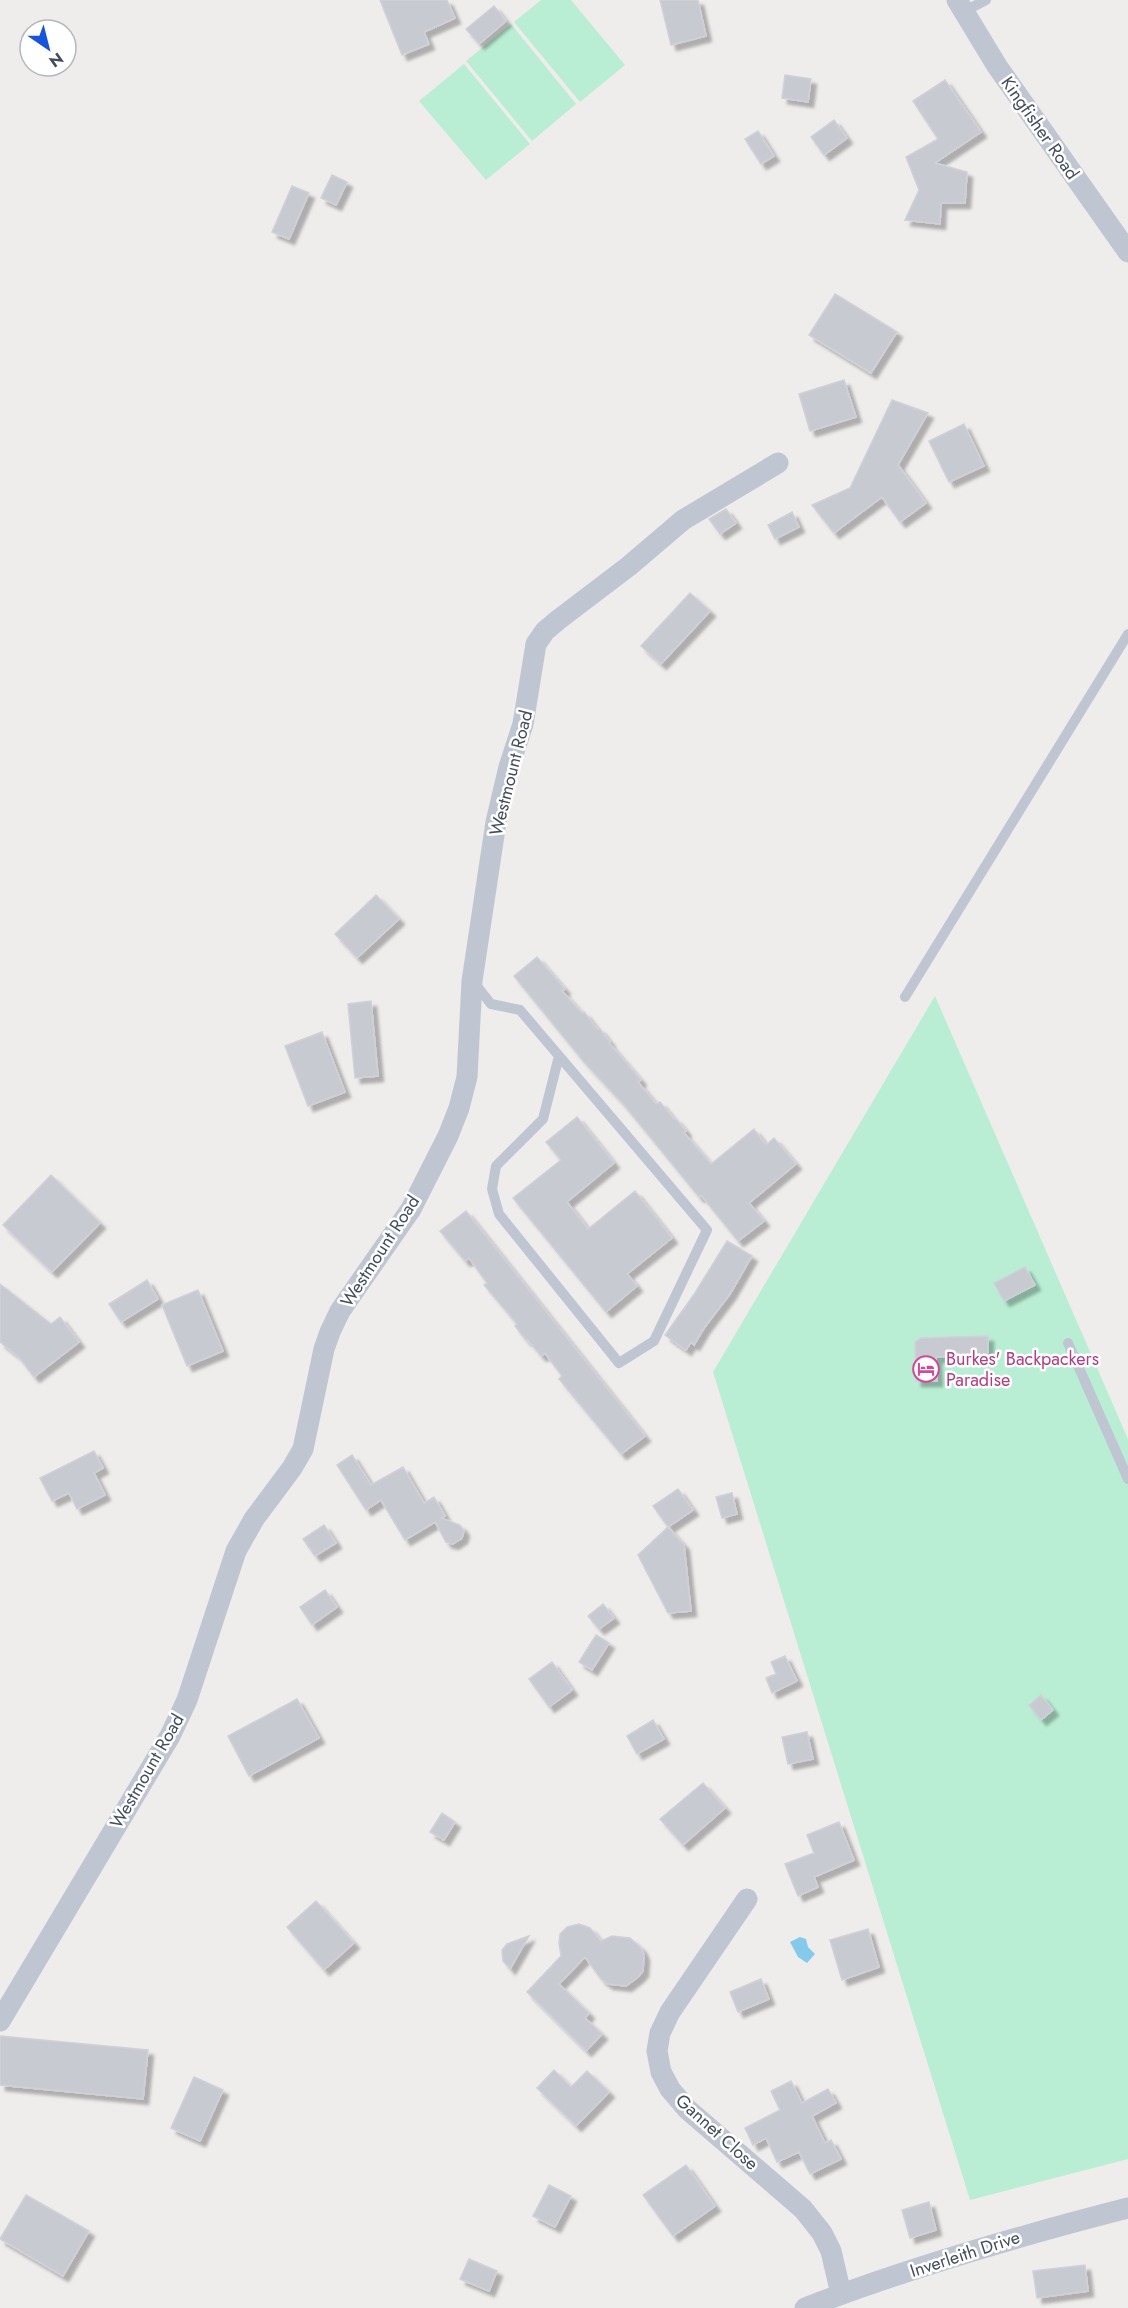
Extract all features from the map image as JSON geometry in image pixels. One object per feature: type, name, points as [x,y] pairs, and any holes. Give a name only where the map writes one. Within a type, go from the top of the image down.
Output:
[{"type":"street","name":"Kingfisher Road","points":[[960,6],[1028,112],[1128,252]]},
{"type":"street","name":"Westmount Road","points":[[0,2021],[171,1736],[187,1700],[236,1551],[254,1519],[292,1468],[303,1449],[330,1332],[340,1311],[411,1209],[448,1136],[459,1108],[466,1077],[472,981],[496,822],[509,767],[523,724],[536,644],[545,631],[558,620],[629,566],[683,520],[778,463]]},
{"type":"street","name":"Gannet Close","points":[[747,1899],[670,2012],[660,2033],[657,2051],[661,2072],[670,2089],[687,2109],[803,2209],[822,2233],[831,2251],[841,2294]]},
{"type":"street","name":"Inverleith Drive","points":[[805,2308],[841,2294],[1033,2233],[1128,2208]]},
{"type":"lane","points":[[960,6],[986,0]]},
{"type":"lane","points":[[905,997],[1128,634]]},
{"type":"lane","points":[[472,981],[491,1004],[520,1010],[707,1230],[654,1341],[619,1363],[499,1214],[492,1190],[496,1166],[543,1119],[559,1056]]},
{"type":"lane","points":[[1068,1343],[1128,1479]]},
{"type":"green space","points":[[541,0],[571,0],[625,65],[580,102],[514,22]]},
{"type":"green space","points":[[511,24],[576,104],[532,141],[466,61]]},
{"type":"green space","points":[[464,64],[530,144],[486,180],[419,101]]},
{"type":"green space","points":[[935,996],[1128,1439],[1128,2159],[970,2200],[713,1372]]},
{"type":"water","points":[[800,1937],[806,1939],[808,1947],[815,1954],[807,1963],[798,1957],[790,1942]]},
{"type":"building","points":[[380,0],[447,0],[455,18],[424,32],[429,44],[402,55]]},
{"type":"building","points":[[660,0],[698,0],[706,36],[671,45]]},
{"type":"building","points":[[494,6],[506,21],[479,44],[466,29]]},
{"type":"building","points":[[785,75],[811,79],[808,102],[782,98]]},
{"type":"building","points":[[945,80],[981,132],[935,163],[967,172],[965,203],[941,203],[940,224],[905,220],[919,190],[906,157],[938,139],[913,101]]},
{"type":"building","points":[[834,120],[847,138],[824,155],[811,137]]},
{"type":"building","points":[[758,131],[774,156],[761,164],[745,139]]},
{"type":"building","points":[[332,175],[347,182],[336,205],[321,198]]},
{"type":"building","points":[[292,186],[309,193],[289,239],[272,232]]},
{"type":"building","points":[[835,294],[897,332],[871,373],[809,335]]},
{"type":"building","points":[[844,380],[856,417],[810,431],[799,394]]},
{"type":"building","points":[[892,400],[928,413],[898,465],[926,503],[900,522],[882,497],[834,533],[812,505],[850,488]]},
{"type":"building","points":[[964,424],[984,466],[949,482],[929,441]]},
{"type":"building","points":[[726,509],[736,523],[720,534],[709,519]]},
{"type":"building","points":[[792,512],[799,527],[775,539],[768,525]]},
{"type":"building","points":[[690,593],[710,611],[661,664],[641,646]]},
{"type":"building","points":[[376,895],[399,919],[357,958],[335,934]]},
{"type":"building","points":[[537,957],[565,989],[562,991],[582,1013],[584,1012],[597,1029],[599,1028],[641,1080],[638,1082],[656,1104],[660,1102],[675,1118],[686,1131],[684,1133],[711,1164],[754,1129],[766,1145],[774,1138],[796,1164],[749,1203],[764,1221],[738,1241],[701,1195],[699,1197],[514,976]]},
{"type":"building","points":[[371,1001],[378,1076],[355,1078],[348,1004]]},
{"type":"building","points":[[322,1032],[345,1092],[308,1106],[285,1046]]},
{"type":"building","points":[[577,1117],[614,1163],[567,1202],[588,1229],[635,1191],[672,1238],[627,1274],[637,1286],[606,1312],[513,1198],[561,1160],[546,1142]]},
{"type":"building","points":[[51,1175],[100,1223],[52,1272],[3,1225]]},
{"type":"building","points":[[466,1211],[645,1436],[621,1454],[559,1379],[562,1376],[545,1353],[541,1356],[515,1326],[517,1324],[484,1285],[487,1283],[469,1258],[465,1261],[440,1231]]},
{"type":"building","points":[[727,1241],[752,1256],[730,1294],[694,1345],[691,1342],[686,1350],[665,1335],[695,1293]]},
{"type":"building","points":[[1025,1267],[1035,1285],[1004,1301],[994,1283]]},
{"type":"building","points":[[147,1280],[158,1299],[121,1322],[109,1304]]},
{"type":"building","points":[[0,1284],[51,1324],[60,1317],[79,1342],[34,1377],[18,1356],[0,1342]]},
{"type":"building","points":[[198,1290],[223,1351],[187,1366],[162,1305]]},
{"type":"building","name":"Burkes' Backpackers Paradise","points":[[988,1336],[988,1356],[936,1357],[937,1381],[916,1381],[915,1342],[921,1338]]},
{"type":"building","points":[[94,1451],[103,1468],[94,1473],[105,1495],[77,1509],[69,1493],[52,1501],[40,1478]]},
{"type":"building","points":[[352,1455],[371,1485],[403,1467],[424,1503],[434,1497],[445,1516],[441,1518],[460,1525],[464,1531],[462,1538],[453,1544],[446,1542],[435,1522],[405,1540],[381,1500],[366,1510],[337,1465]]},
{"type":"building","points":[[678,1489],[693,1510],[668,1527],[653,1506]]},
{"type":"building","points":[[732,1493],[737,1514],[722,1518],[716,1497]]},
{"type":"building","points":[[324,1525],[336,1543],[315,1556],[303,1539]]},
{"type":"building","points":[[668,1527],[684,1545],[691,1611],[668,1613],[638,1555]]},
{"type":"building","points":[[325,1590],[337,1607],[312,1625],[300,1607]]},
{"type":"building","points":[[603,1604],[614,1618],[599,1629],[588,1616]]},
{"type":"building","points":[[596,1635],[609,1643],[592,1670],[579,1662]]},
{"type":"building","points":[[785,1656],[797,1681],[772,1693],[766,1678],[776,1674],[771,1662]]},
{"type":"building","points":[[552,1662],[572,1690],[549,1707],[529,1679]]},
{"type":"building","points":[[1041,1695],[1053,1710],[1041,1720],[1029,1705]]},
{"type":"building","points":[[297,1699],[319,1738],[249,1776],[228,1736]]},
{"type":"building","points":[[653,1720],[664,1739],[637,1754],[627,1736]]},
{"type":"building","points":[[807,1732],[813,1759],[788,1764],[782,1737]]},
{"type":"building","points":[[703,1783],[725,1808],[683,1845],[660,1819]]},
{"type":"building","points":[[442,1813],[455,1822],[444,1840],[430,1832]]},
{"type":"building","points":[[839,1822],[854,1860],[814,1877],[818,1887],[798,1896],[785,1864],[814,1853],[807,1835]]},
{"type":"building","points":[[316,1901],[354,1943],[324,1970],[287,1927]]},
{"type":"building","points":[[579,1924],[590,1928],[601,1941],[612,1936],[630,1938],[641,1948],[644,1955],[643,1971],[626,1986],[608,1984],[601,1979],[585,1957],[559,1984],[589,2013],[585,2018],[602,2034],[586,2051],[527,1992],[562,1955],[559,1943],[560,1934],[567,1927]]},
{"type":"building","points":[[868,1929],[879,1967],[842,1980],[830,1940]]},
{"type":"building","points":[[529,1936],[510,1969],[503,1961],[502,1950],[507,1944]]},
{"type":"building","points":[[761,1979],[769,1999],[738,2012],[730,1992]]},
{"type":"building","points":[[0,2036],[148,2050],[143,2099],[0,2085]]},
{"type":"building","points":[[554,2070],[571,2087],[587,2071],[609,2092],[576,2126],[537,2088]]},
{"type":"building","points":[[194,2077],[223,2090],[200,2141],[171,2128]]},
{"type":"building","points":[[791,2081],[802,2103],[828,2089],[836,2103],[812,2116],[825,2143],[831,2140],[841,2159],[810,2174],[799,2152],[777,2162],[766,2138],[753,2145],[745,2128],[780,2110],[771,2091]]},
{"type":"building","points":[[686,2165],[715,2206],[673,2236],[643,2195]]},
{"type":"building","points":[[549,2185],[571,2196],[555,2227],[533,2216]]},
{"type":"building","points":[[26,2195],[89,2231],[63,2276],[0,2239]]},
{"type":"building","points":[[929,2202],[936,2230],[910,2238],[902,2210]]},
{"type":"building","points":[[469,2259],[497,2271],[489,2291],[460,2279]]},
{"type":"building","points":[[1085,2265],[1088,2291],[1037,2298],[1033,2271]]},
{"type":"place","name":"Burkes' Backpackers Paradise","points":[[926,1369]]}]
